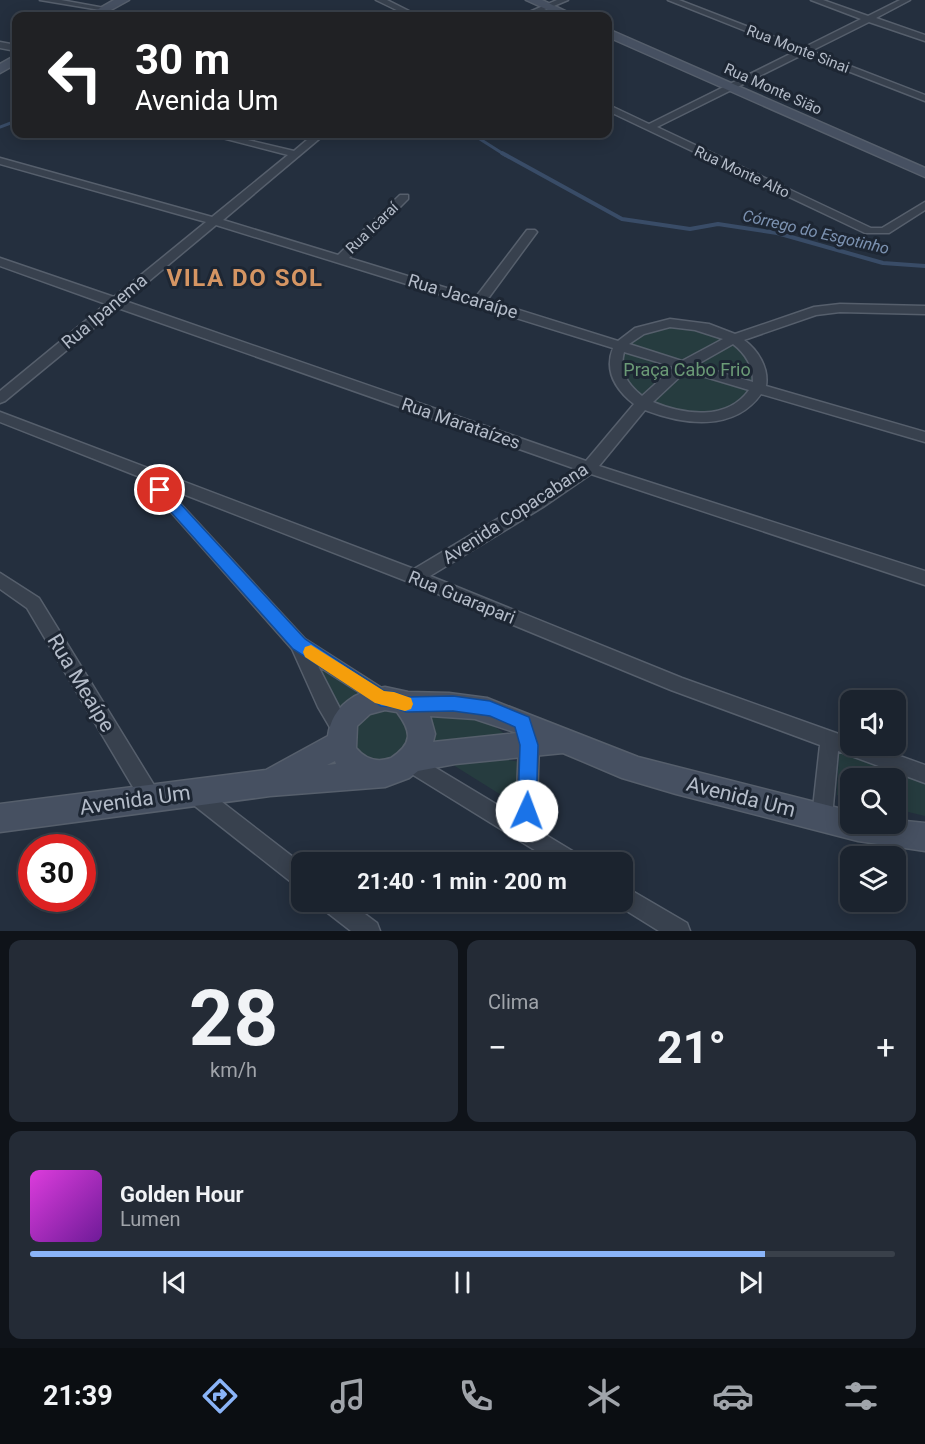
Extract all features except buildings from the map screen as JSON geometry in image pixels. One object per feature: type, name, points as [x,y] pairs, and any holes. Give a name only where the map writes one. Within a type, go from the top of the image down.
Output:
[{"type":"street","points":[[44,0],[106,9]]},
{"type":"street","points":[[100,12],[123,0]]},
{"type":"street","points":[[384,2],[398,0]]},
{"type":"street","points":[[532,0],[561,12]]},
{"type":"street","points":[[533,12],[564,0]]},
{"type":"street","name":"Rua Monte Sinai","points":[[672,0],[925,98]]},
{"type":"street","points":[[815,0],[925,38]]},
{"type":"street","points":[[648,128],[906,0]]},
{"type":"street","points":[[384,2],[406,12]]},
{"type":"street","name":"Rua Monte Sião","points":[[612,35],[925,173]]},
{"type":"street","name":"Rua Monte Alto","points":[[612,110],[869,231],[885,231],[925,205]]},
{"type":"street","points":[[230,138],[295,154]]},
{"type":"street","name":"Rua Ipanema","points":[[0,398],[315,138]]},
{"type":"street","name":"Rua Jacaraípe","points":[[0,161],[213,221],[685,364],[758,390],[925,437]]},
{"type":"street","name":"Rua Icaraí","points":[[340,260],[404,197]]},
{"type":"street","points":[[480,301],[531,232]]},
{"type":"street","name":"Rua Marataízes","points":[[0,262],[589,468],[925,578]]},
{"type":"street","name":"Avenida Copacabana","points":[[415,577],[537,503],[589,468],[643,403],[685,364],[734,339],[814,311],[840,308],[925,310]]},
{"type":"street","points":[[670,323],[692,324],[734,339],[747,350],[756,363],[760,376],[758,390],[748,403],[732,412],[711,418],[687,417],[664,412],[643,403],[626,390],[617,374],[615,359],[620,345],[640,330],[670,323]]},
{"type":"street","name":"Rua Guarapari","points":[[0,417],[415,577],[676,684],[925,774]]},
{"type":"street","points":[[144,473],[299,644],[415,713],[421,724],[422,736],[420,748],[411,760],[390,772],[376,774],[364,771],[353,764],[345,754],[342,736],[299,644]]},
{"type":"street","name":"Rua Meaípe","points":[[0,580],[33,603],[150,797]]},
{"type":"street","points":[[342,736],[347,718],[356,708],[368,701],[393,701]]},
{"type":"street","name":"Avenida Um","points":[[393,701],[453,704],[490,709],[526,734],[562,741],[638,770],[883,833],[925,837]]},
{"type":"street","points":[[526,734],[526,833]]},
{"type":"street","name":"Avenida Um","points":[[411,760],[526,734]]},
{"type":"street","name":"Avenida Um","points":[[270,783],[342,736]]},
{"type":"street","points":[[822,817],[830,739]]},
{"type":"street","points":[[411,760],[556,852]]},
{"type":"street","name":"Avenida Um","points":[[0,818],[150,797],[376,774]]},
{"type":"street","points":[[193,792],[291,869]]},
{"type":"street","points":[[633,902],[679,931]]},
{"type":"street","points":[[345,912],[369,931]]},
{"type":"green space","name":"Praça Cabo Frio","points":[[671,325],[710,332],[734,344],[744,353],[750,363],[753,380],[750,389],[741,400],[719,410],[700,412],[680,410],[660,405],[643,397],[630,385],[623,371],[623,353],[626,346],[636,336]]},
{"type":"green space","points":[[315,661],[359,694],[342,713]]},
{"type":"green space","points":[[396,708],[414,740],[393,764],[360,760],[349,732],[358,715]]},
{"type":"green space","points":[[473,711],[505,734],[428,748],[427,712]]},
{"type":"green space","points":[[839,751],[840,756],[853,756],[888,768],[840,768],[840,796],[837,795]]},
{"type":"green space","points":[[496,758],[521,762],[519,806],[450,763]]},
{"type":"green space","points":[[906,774],[925,781],[925,816],[906,811]]},
{"type":"waterway","name":"Córrego do Esgotinho","points":[[0,127],[12,122]]},
{"type":"waterway","name":"Córrego do Esgotinho","points":[[478,138],[505,155]]},
{"type":"waterway","name":"Córrego do Esgotinho","points":[[502,153],[622,219],[690,229],[718,224],[777,233],[883,263],[925,266]]},
{"type":"slow traffic","points":[[311,652],[381,698],[394,699],[405,704]]},
{"type":"district","name":"VILA DO SOL","points":[[245,278]]},
{"type":"route","points":[[160,490],[299,644],[381,698],[394,699],[406,704],[453,704],[490,709],[523,722],[529,745],[527,811]]}]
